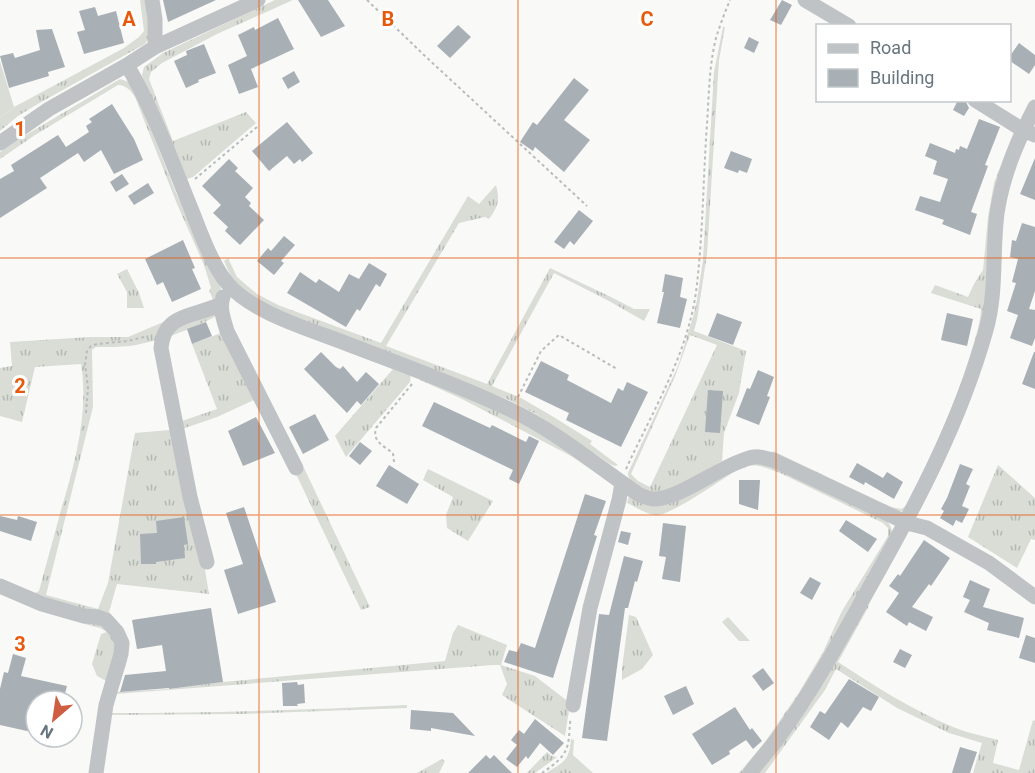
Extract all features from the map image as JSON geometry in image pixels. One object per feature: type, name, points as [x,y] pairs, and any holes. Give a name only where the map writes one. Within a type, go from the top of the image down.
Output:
[{"type":"street","points":[[152,0],[155,47]]},
{"type":"street","points":[[0,144],[49,109],[155,47],[258,0]]},
{"type":"street","points":[[805,0],[846,24]]},
{"type":"street","points":[[127,65],[141,90],[200,232],[222,277],[243,298],[268,313],[512,410],[566,442],[646,498],[664,498],[730,464],[757,456],[772,460],[907,522],[927,528],[989,563],[1035,597]]},
{"type":"street","points":[[978,102],[1029,133]]},
{"type":"street","points":[[750,773],[779,737],[832,655],[907,522],[939,456],[980,352],[992,297],[994,242],[1002,187],[1012,155],[1029,133],[1035,107]]},
{"type":"street","points":[[230,287],[221,304],[227,332],[296,468]]},
{"type":"street","points":[[207,562],[190,497],[161,348],[162,338],[167,328],[178,319],[221,304]]},
{"type":"street","points":[[573,705],[590,608],[622,483]]},
{"type":"street","points":[[0,586],[42,604],[106,620],[117,633],[122,643],[121,654],[106,705],[96,773]]},
{"type":"path","points":[[367,0],[425,57],[587,206]]},
{"type":"path","points":[[622,483],[626,468],[677,360],[690,321],[700,258],[710,72],[717,36],[730,0]]},
{"type":"path","points":[[181,185],[194,180],[258,127]]},
{"type":"path","points":[[86,413],[88,388],[86,364],[87,351],[91,346],[128,341],[159,333],[167,328]]},
{"type":"path","points":[[512,410],[541,351],[559,335],[617,369]]},
{"type":"path","points":[[394,462],[393,453],[376,441],[374,434],[376,428],[412,383],[418,371]]},
{"type":"path","points":[[542,773],[555,764],[566,751],[573,705]]},
{"type":"green space","points":[[140,0],[147,0],[150,17],[150,34],[145,44],[36,105],[0,131],[0,118],[14,107],[124,48],[139,37],[144,31]]},
{"type":"green space","points":[[275,0],[293,0],[217,34],[162,63],[151,72],[149,79],[173,141],[246,112],[256,123],[193,177],[187,179],[143,80],[144,67],[163,53]]},
{"type":"green space","points":[[723,27],[725,27],[719,60],[707,254],[694,331],[746,351],[739,393],[724,433],[722,461],[681,485],[655,492],[633,482],[628,473],[678,366],[697,300],[703,260],[714,72]],"holes":[[[690,335],[717,345],[650,487],[638,481],[631,474],[676,374]]]},
{"type":"green space","points":[[0,61],[14,107],[0,118]]},
{"type":"green space","points":[[120,79],[129,82],[138,96],[176,193],[221,289],[216,316],[207,321],[151,341],[130,346],[96,347],[92,350],[93,407],[46,595],[98,609],[108,583],[135,433],[181,429],[182,421],[217,409],[192,344],[221,333],[254,400],[217,417],[182,429],[209,594],[117,584],[109,612],[117,621],[128,650],[126,665],[115,691],[126,653],[93,614],[0,582],[0,579],[35,593],[39,591],[79,438],[83,401],[81,364],[35,367],[22,422],[0,416],[0,368],[12,366],[10,342],[128,337],[214,302],[204,265],[177,204],[135,97],[126,87],[118,85],[0,159],[0,152]]},
{"type":"green space","points":[[1018,121],[984,317],[952,416],[904,511],[899,512],[772,453],[773,451],[891,507],[901,509],[906,506],[948,418],[978,329],[981,309],[931,293],[935,285],[968,297],[983,270],[994,183]]},
{"type":"green space","points":[[496,185],[498,199],[492,215],[489,219],[485,217],[459,223],[386,346],[487,384],[550,268],[634,309],[650,309],[644,321],[554,273],[492,386],[521,398],[592,441],[590,444],[618,465],[610,464],[536,414],[509,400],[276,309],[246,293],[232,279],[224,261],[228,258],[237,277],[257,294],[278,305],[381,343],[468,196],[479,204]]},
{"type":"green space","points":[[127,269],[144,308],[127,308],[127,292],[117,274]]},
{"type":"green space","points":[[324,343],[411,372],[410,382],[346,457],[335,436],[393,369]]},
{"type":"green space","points":[[421,376],[520,420],[642,503],[738,466],[761,462],[886,520],[892,534],[827,654],[768,744],[744,773],[739,773],[765,742],[823,652],[842,611],[888,536],[888,528],[883,523],[780,473],[755,466],[739,469],[674,509],[657,515],[649,514],[627,503],[629,495],[571,456],[462,399],[420,380]]},
{"type":"green space","points":[[998,465],[1035,498],[1035,540],[1031,539],[1017,568],[968,537]]},
{"type":"green space","points":[[304,468],[370,607],[361,610],[295,472]]},
{"type":"green space","points":[[428,469],[493,501],[468,541],[447,528],[446,515],[453,497],[423,480]]},
{"type":"green space","points":[[18,601],[103,623],[119,646],[108,682],[97,676],[92,664],[101,634],[107,632]]},
{"type":"green space","points":[[866,603],[869,606],[838,662],[923,713],[964,731],[998,740],[993,763],[1019,770],[1033,720],[1035,721],[1035,773],[973,773],[982,743],[949,733],[897,708],[836,669],[825,690],[765,773],[758,773]]},
{"type":"green space","points":[[629,615],[636,617],[653,655],[642,669],[622,680],[622,668]]},
{"type":"green space","points":[[728,617],[750,641],[739,641],[722,622]]},
{"type":"green space","points":[[458,625],[507,645],[501,665],[535,676],[570,703],[565,736],[502,695],[507,684],[500,665],[115,694],[111,713],[259,711],[407,705],[407,708],[240,714],[111,715],[107,721],[115,692],[169,689],[445,661],[453,633]]},
{"type":"green space","points":[[571,739],[574,740],[573,755],[593,773],[546,773],[567,757]]},
{"type":"green space","points":[[547,752],[557,757],[535,773],[527,773]]},
{"type":"green space","points":[[442,759],[445,761],[439,773],[417,773]]},
{"type":"building","points":[[163,0],[216,0],[168,22]]},
{"type":"building","points":[[298,0],[328,0],[345,26],[321,37]]},
{"type":"building","points":[[782,0],[792,5],[781,25],[770,20]]},
{"type":"building","points":[[95,7],[98,16],[116,11],[124,43],[84,54],[77,32],[85,30],[79,11]]},
{"type":"building","points":[[278,18],[294,49],[251,69],[258,87],[239,94],[228,65],[247,56],[238,35],[254,27],[255,30]]},
{"type":"building","points":[[458,25],[471,37],[450,58],[437,46]]},
{"type":"building","points":[[52,29],[65,67],[48,72],[49,76],[9,88],[0,56],[13,53],[15,58],[40,50],[36,30]]},
{"type":"building","points":[[749,37],[759,42],[754,53],[744,48]]},
{"type":"building","points":[[1019,43],[1035,55],[1035,65],[1029,74],[1011,62],[1011,55]]},
{"type":"building","points":[[204,44],[216,73],[186,88],[174,61],[187,55],[186,51]]},
{"type":"building","points":[[294,71],[300,82],[288,89],[282,78]]},
{"type":"building","points":[[574,78],[589,90],[564,120],[590,140],[564,172],[535,147],[533,151],[520,142],[533,122],[537,125]]},
{"type":"building","points":[[957,102],[966,102],[969,108],[964,116],[953,110]]},
{"type":"building","points":[[112,104],[134,139],[143,160],[114,174],[101,150],[84,162],[78,153],[40,178],[47,188],[0,218],[0,179],[14,171],[11,165],[58,135],[66,147],[89,132],[86,126],[92,122],[89,119]]},
{"type":"building","points":[[979,119],[1000,127],[985,165],[988,166],[971,212],[977,214],[970,235],[942,224],[944,220],[915,210],[920,196],[940,202],[948,179],[933,174],[937,161],[925,156],[930,143],[955,153],[960,146],[967,149]]},
{"type":"building","points":[[287,122],[313,153],[302,162],[300,159],[294,164],[287,156],[269,171],[252,151]]},
{"type":"building","points":[[731,151],[752,159],[747,173],[739,170],[738,173],[724,168]]},
{"type":"building","points":[[1035,158],[1035,200],[1020,194]]},
{"type":"building","points":[[229,159],[238,168],[235,171],[253,188],[245,197],[251,203],[249,206],[264,220],[240,245],[225,231],[228,227],[213,213],[221,205],[202,186]]},
{"type":"building","points":[[122,174],[129,184],[116,192],[110,182]]},
{"type":"building","points":[[148,183],[154,193],[134,205],[128,196]]},
{"type":"building","points":[[579,210],[593,221],[574,245],[570,241],[564,249],[554,242]]},
{"type":"building","points":[[1022,223],[1035,227],[1035,291],[1029,309],[1035,310],[1035,338],[1032,346],[1010,338],[1018,315],[1007,311],[1016,283],[1012,282],[1018,259],[1010,257],[1012,240],[1016,241]]},
{"type":"building","points":[[284,236],[295,245],[281,261],[284,263],[274,275],[257,261],[268,248],[271,251]]},
{"type":"building","points":[[183,240],[201,289],[172,302],[163,282],[157,285],[145,259]]},
{"type":"building","points":[[369,263],[387,274],[380,287],[376,284],[360,311],[357,309],[346,327],[287,293],[300,272],[316,283],[319,279],[339,292],[349,274],[359,279]]},
{"type":"building","points":[[665,274],[683,278],[680,297],[687,299],[680,328],[657,323],[664,292],[662,292]]},
{"type":"building","points":[[717,313],[742,322],[733,345],[708,336]]},
{"type":"building","points":[[947,313],[973,319],[967,346],[941,340]]},
{"type":"building","points":[[206,322],[212,336],[192,344],[187,329]]},
{"type":"building","points":[[321,352],[336,367],[340,369],[343,366],[357,382],[366,372],[379,384],[361,405],[357,401],[347,413],[304,369]]},
{"type":"building","points":[[1035,352],[1035,389],[1022,384]]},
{"type":"building","points":[[541,361],[569,375],[567,380],[611,403],[618,388],[623,391],[627,382],[648,392],[621,447],[566,420],[569,413],[525,392]]},
{"type":"building","points":[[758,370],[774,377],[767,396],[770,397],[759,425],[736,416],[747,388],[750,389]]},
{"type":"building","points":[[708,390],[723,391],[720,433],[705,432]]},
{"type":"building","points":[[434,402],[490,428],[492,425],[526,442],[529,436],[539,441],[519,484],[509,479],[513,470],[422,426]]},
{"type":"building","points":[[315,414],[329,440],[303,454],[289,427]]},
{"type":"building","points":[[256,417],[275,453],[243,466],[228,431]]},
{"type":"building","points":[[360,442],[372,451],[360,465],[349,456]]},
{"type":"building","points":[[857,463],[883,478],[887,472],[903,482],[894,499],[865,482],[864,485],[849,477]]},
{"type":"building","points":[[960,464],[973,469],[966,484],[970,486],[962,506],[969,509],[962,523],[956,520],[953,526],[940,518],[944,511],[941,509]]},
{"type":"building","points":[[389,465],[419,484],[407,504],[376,486]]},
{"type":"building","points":[[739,480],[760,480],[758,510],[739,504]]},
{"type":"building","points":[[585,494],[606,501],[553,678],[504,662],[509,650],[517,652],[521,643],[535,648]]},
{"type":"building","points":[[244,507],[276,602],[238,614],[224,570],[243,564],[226,513]]},
{"type":"building","points":[[0,516],[17,520],[18,516],[37,522],[31,541],[0,531]]},
{"type":"building","points":[[184,517],[188,544],[184,545],[185,558],[156,562],[156,564],[141,564],[140,534],[157,533],[156,521]]},
{"type":"building","points":[[846,520],[877,539],[868,552],[839,531]]},
{"type":"building","points":[[663,523],[686,526],[680,582],[662,579],[666,557],[659,556]]},
{"type":"building","points":[[621,531],[631,533],[628,545],[618,542]]},
{"type":"building","points":[[924,540],[950,558],[931,586],[929,584],[912,607],[933,617],[926,631],[909,622],[907,626],[886,612],[899,593],[889,586],[898,574],[900,576]]},
{"type":"building","points":[[624,556],[643,561],[628,608],[625,608],[607,741],[582,738],[599,614],[609,615]]},
{"type":"building","points":[[810,577],[821,583],[812,600],[800,593]]},
{"type":"building","points":[[970,580],[990,589],[983,607],[1024,618],[1019,638],[987,630],[989,623],[964,612],[970,600],[963,597]]},
{"type":"building","points":[[211,608],[223,682],[120,692],[125,675],[166,671],[162,645],[137,649],[132,620]]},
{"type":"building","points":[[1026,635],[1035,638],[1035,663],[1019,658]]},
{"type":"building","points":[[900,649],[912,655],[905,668],[893,662]]},
{"type":"building","points":[[13,654],[26,658],[21,676],[67,686],[66,689],[24,689],[24,730],[0,725],[0,689],[4,672],[8,673]]},
{"type":"building","points":[[763,668],[774,683],[763,691],[752,676]]},
{"type":"building","points":[[849,679],[879,697],[871,711],[863,707],[848,728],[841,722],[829,740],[810,727],[820,711],[825,714]]},
{"type":"building","points":[[297,682],[298,685],[304,684],[305,703],[297,704],[298,706],[283,706],[282,683]]},
{"type":"building","points":[[686,686],[694,704],[673,715],[664,696]]},
{"type":"building","points":[[735,707],[750,730],[752,728],[762,741],[753,749],[746,740],[729,751],[730,754],[712,765],[692,734]]},
{"type":"building","points":[[411,710],[453,713],[475,736],[431,728],[431,731],[410,729]]},
{"type":"building","points":[[535,719],[564,743],[553,755],[540,743],[528,759],[526,756],[517,767],[506,759],[517,745],[511,740],[519,730],[524,734]]},
{"type":"building","points":[[960,747],[977,752],[970,773],[952,773]]},
{"type":"building","points":[[486,755],[490,759],[494,755],[512,773],[468,773]]}]
